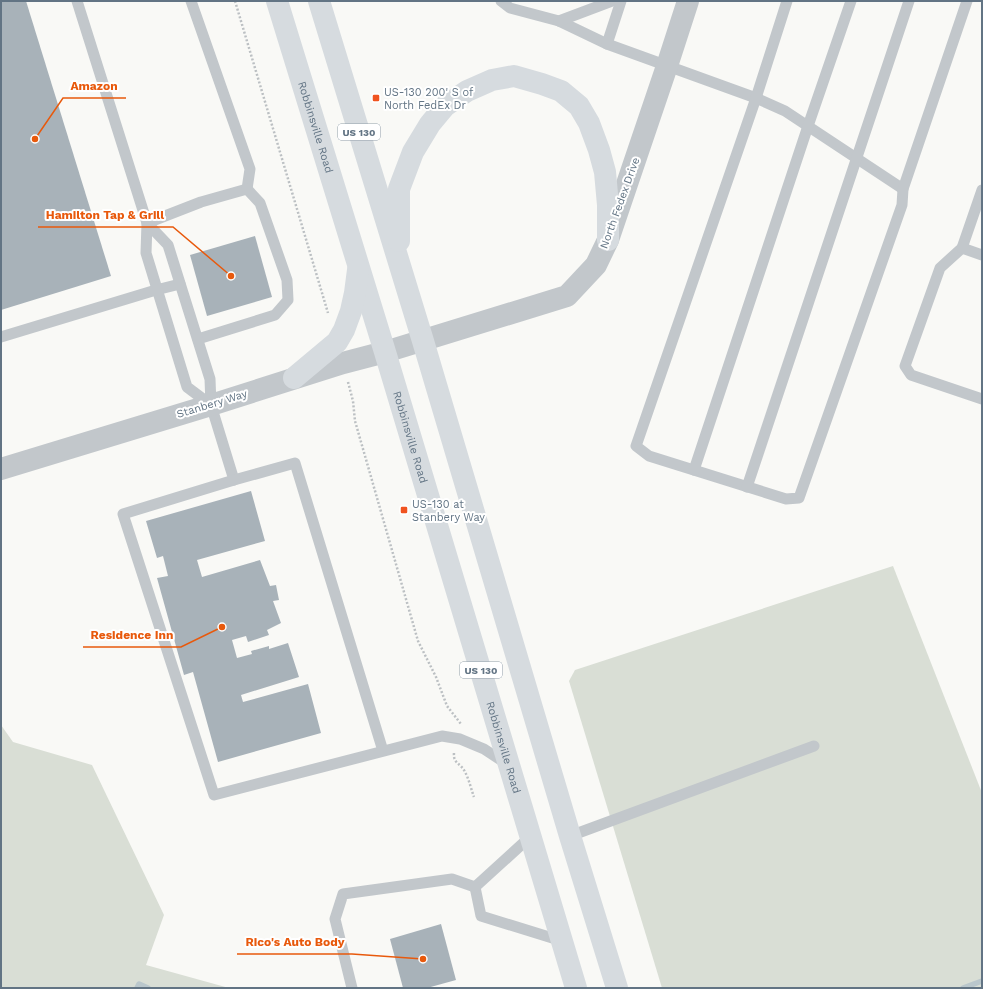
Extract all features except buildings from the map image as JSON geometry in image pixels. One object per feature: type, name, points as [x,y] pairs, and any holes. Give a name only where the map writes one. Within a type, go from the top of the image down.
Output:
[{"type":"highway","name":"Robbinsville Road","points":[[277,1],[532,836],[576,988]]},
{"type":"highway","name":"US 130","points":[[319,1],[423,341],[570,836],[617,988]]},
{"type":"highway","points":[[398,262],[399,189],[413,152],[430,124],[446,106],[467,91],[492,80],[514,76],[561,91],[579,106],[589,123],[605,172],[608,204],[608,240]]},
{"type":"highway","points":[[294,378],[337,342],[344,330],[351,311],[358,265]]},
{"type":"street","name":"North Fedex Drive","points":[[423,341],[567,296],[596,265],[608,240],[688,1]]},
{"type":"street","name":"Stanbery Way","points":[[1,469],[343,363],[423,341]]},
{"type":"lane","points":[[77,1],[147,222],[146,253],[156,290],[187,386],[210,405]]},
{"type":"lane","points":[[191,1],[250,169],[247,189]]},
{"type":"lane","points":[[501,1],[510,8],[559,21],[607,44],[756,98],[785,111],[903,189]]},
{"type":"lane","points":[[559,21],[612,1]]},
{"type":"lane","points":[[607,44],[621,1]]},
{"type":"lane","points":[[787,1],[756,98],[636,446],[649,456],[786,499],[799,498],[902,205],[903,189],[967,1]]},
{"type":"lane","points":[[694,470],[851,1]]},
{"type":"lane","points":[[747,487],[909,1]]},
{"type":"lane","points":[[147,222],[201,202],[247,189]]},
{"type":"lane","points":[[198,339],[275,315],[288,300],[287,280],[260,203],[247,189]]},
{"type":"lane","points":[[982,190],[962,248],[940,268],[905,366],[911,375],[982,399]]},
{"type":"lane","points":[[147,222],[168,245],[210,379],[210,405],[234,480]]},
{"type":"lane","points":[[962,248],[982,255]]},
{"type":"lane","points":[[1,337],[180,284]]},
{"type":"lane","points":[[383,751],[295,463],[123,514],[214,795],[442,736],[460,739],[484,750],[510,766]]},
{"type":"lane","points":[[570,836],[814,746]]},
{"type":"lane","points":[[475,887],[532,836]]},
{"type":"lane","points":[[352,988],[335,918],[343,894],[452,879],[475,887]]},
{"type":"lane","points":[[475,887],[481,916],[562,941]]},
{"type":"path","points":[[234,1],[329,317]]},
{"type":"path","points":[[354,401],[355,421],[418,641],[436,676],[447,706],[464,728]]},
{"type":"path","points":[[456,749],[454,755],[455,761],[465,771],[474,797]]},
{"type":"shaded area","points":[[893,566],[982,793],[982,988],[662,988],[569,681],[575,670]]},
{"type":"shaded area","points":[[1,725],[13,742],[92,765],[164,915],[146,965],[229,988],[1,988]]},
{"type":"waterway","points":[[963,988],[982,981]]},
{"type":"waterway","points":[[137,988],[139,984],[148,988]]},
{"type":"place","name":"US-130 200' S of North FedEx Dr","points":[[376,98]]},
{"type":"place","name":"Amazon","points":[[35,139]]},
{"type":"place","name":"Hamilton Tap & Grill","points":[[231,276]]},
{"type":"place","name":"US-130 at Stanbery Way","points":[[404,510]]},
{"type":"place","name":"Residence Inn","points":[[222,627]]},
{"type":"place","name":"Rico's Auto Body","points":[[423,959]]}]
